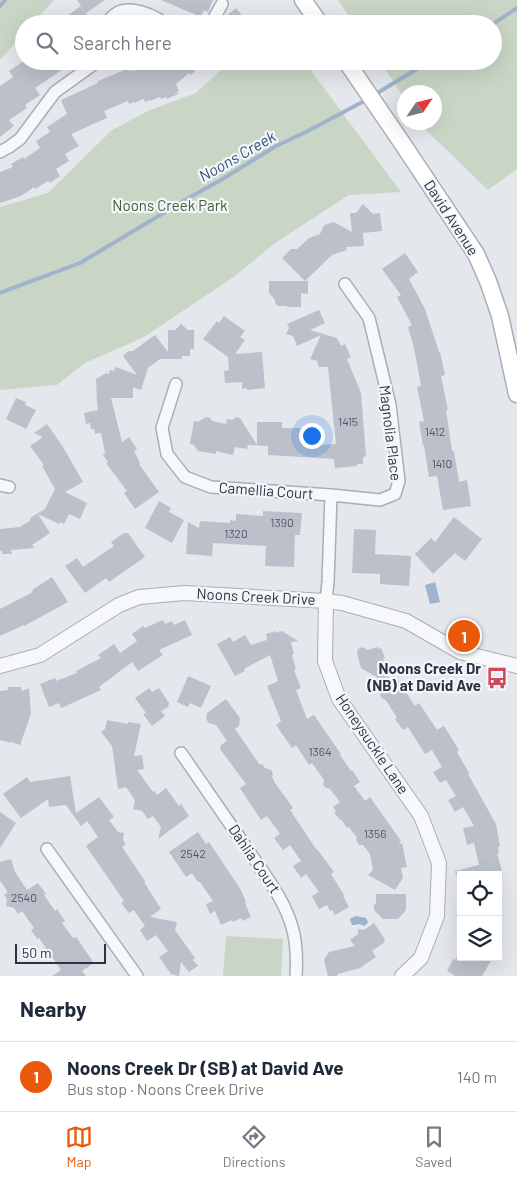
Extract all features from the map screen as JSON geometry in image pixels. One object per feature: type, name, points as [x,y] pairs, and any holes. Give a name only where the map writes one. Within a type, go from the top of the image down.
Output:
[{"type":"main road","points":[[303,0],[314,15]]},
{"type":"main road","name":"David Avenue","points":[[352,70],[476,254],[500,316],[517,394]]},
{"type":"street","points":[[216,15],[222,4]]},
{"type":"street","points":[[113,15],[122,10],[130,9],[148,12],[152,15]]},
{"type":"street","points":[[0,152],[20,139],[55,92],[86,70]]},
{"type":"street","name":"Magnolia Place","points":[[331,495],[380,500],[395,494],[399,481],[390,405],[369,318],[345,284]]},
{"type":"street","name":"Camellia Court","points":[[176,384],[162,428],[167,454],[185,477],[211,487],[331,495]]},
{"type":"street","name":"Honeysuckle Lane","points":[[331,495],[325,660],[339,699],[421,816],[439,864],[437,916],[421,958],[402,976]]},
{"type":"street","name":"Noons Creek Drive","points":[[0,666],[40,655],[119,605],[139,597],[185,593],[342,603],[406,620],[460,652],[517,666]]},
{"type":"street","name":"Dahlia Court","points":[[181,753],[283,904],[296,942],[296,976]]},
{"type":"street","points":[[47,850],[137,976]]},
{"type":"green space","points":[[0,0],[54,0],[40,15],[15,15],[15,43],[0,60]]},
{"type":"green space","points":[[338,0],[517,0],[517,169],[488,190],[426,130],[442,130],[442,85],[397,85],[397,87],[386,70],[502,70],[502,15],[348,15]]},
{"type":"green space","name":"Noons Creek Park","points":[[221,70],[311,70],[401,192],[349,195],[275,243],[235,276],[144,337],[85,363],[57,385],[0,390],[0,207],[48,193],[112,130],[150,110],[196,93]]},
{"type":"green space","points":[[226,936],[283,939],[281,976],[223,976]]},
{"type":"water","points":[[435,582],[440,602],[430,604],[425,585]]},
{"type":"water","points":[[356,916],[366,918],[367,924],[364,926],[359,924],[352,925],[350,920]]},
{"type":"building","points":[[77,0],[105,0],[86,13]]},
{"type":"building","points":[[161,0],[213,0],[208,12],[204,10],[202,15],[196,15]]},
{"type":"building","points":[[81,6],[87,15],[68,15]]},
{"type":"building","points":[[236,8],[242,15],[228,15]]},
{"type":"building","points":[[15,67],[15,70],[62,70],[35,88],[40,95],[25,105],[27,108],[9,120],[14,126],[0,137],[0,86],[13,77],[9,71]]},
{"type":"building","points":[[125,70],[196,70],[191,75],[189,73],[176,84],[179,91],[177,92],[178,94],[167,99],[166,97],[161,99],[160,97],[145,102],[144,99],[129,104],[128,101],[104,111],[107,118],[71,134],[79,146],[65,154],[69,161],[56,169],[60,176],[50,183],[48,181],[35,189],[34,187],[21,196],[0,203],[0,172],[13,167],[11,164],[23,157],[24,159],[40,148],[36,141],[50,132],[47,127],[67,114],[61,100]]},
{"type":"building","points":[[363,204],[373,214],[380,213],[382,231],[363,233],[364,246],[346,247],[347,250],[332,255],[305,281],[282,258],[291,249],[297,249],[309,238],[320,234],[324,225],[334,222],[352,232],[350,213],[356,213]]},
{"type":"building","points":[[405,253],[418,272],[409,279],[425,309],[440,352],[445,375],[441,376],[448,410],[446,410],[452,451],[454,451],[459,482],[467,480],[471,506],[443,510],[437,476],[429,477],[419,422],[424,421],[417,387],[421,386],[408,327],[412,325],[397,297],[401,295],[382,269]]},
{"type":"building","points":[[269,281],[308,281],[308,294],[301,293],[301,307],[278,306],[269,293]]},
{"type":"building","points":[[319,310],[325,323],[310,330],[337,338],[341,346],[345,344],[351,357],[347,359],[361,393],[366,456],[363,457],[363,464],[335,468],[334,459],[268,455],[268,446],[248,445],[247,449],[235,447],[233,455],[216,451],[216,454],[198,451],[194,445],[190,444],[194,421],[198,422],[206,417],[212,421],[226,424],[227,419],[232,420],[236,417],[240,418],[257,445],[257,422],[282,422],[282,428],[314,428],[314,438],[317,438],[317,445],[336,444],[328,367],[319,367],[317,361],[310,359],[321,335],[297,346],[293,336],[286,334],[289,328],[287,324]]},
{"type":"building","points":[[224,316],[245,331],[240,337],[245,340],[235,354],[262,352],[265,388],[247,390],[247,388],[242,389],[242,382],[225,383],[224,371],[229,370],[228,357],[203,339],[217,321],[219,323]]},
{"type":"building","points":[[181,324],[188,330],[194,330],[194,349],[190,349],[190,356],[182,356],[182,359],[160,359],[148,368],[141,390],[133,387],[133,398],[111,398],[122,442],[129,437],[137,449],[134,451],[139,464],[159,492],[135,509],[124,493],[127,491],[106,463],[108,462],[103,455],[105,453],[101,433],[95,434],[94,429],[91,429],[90,423],[86,424],[84,413],[98,410],[96,379],[106,373],[109,374],[110,370],[114,371],[116,367],[137,375],[123,356],[155,335],[168,352],[168,330],[175,330]]},
{"type":"building","points":[[16,398],[26,402],[25,405],[36,410],[26,429],[6,419]]},
{"type":"building","points":[[47,424],[83,482],[65,492],[87,503],[80,519],[69,514],[64,524],[60,522],[59,524],[38,514],[50,533],[32,545],[34,548],[11,550],[12,554],[2,554],[2,551],[0,551],[0,529],[20,527],[31,520],[30,518],[45,509],[55,489],[42,466],[44,465],[30,446],[43,437],[34,433]]},
{"type":"building","points":[[159,501],[171,508],[169,512],[184,520],[172,543],[145,528]]},
{"type":"building","points":[[263,511],[302,513],[300,535],[295,535],[294,567],[265,566],[266,546],[213,543],[212,556],[186,554],[188,522],[199,528],[200,521],[230,523],[230,520],[236,521],[236,514],[263,516]]},
{"type":"building","points":[[454,517],[482,539],[465,561],[455,553],[433,574],[415,554],[431,538],[435,542]]},
{"type":"building","points":[[354,529],[376,530],[375,554],[411,556],[409,586],[380,584],[380,574],[352,573]]},
{"type":"building","points":[[124,533],[128,533],[145,557],[109,582],[106,578],[85,593],[65,566],[77,558],[83,567],[114,546],[111,542]]},
{"type":"building","points":[[52,577],[68,602],[24,626],[0,636],[0,609],[33,592],[32,590]]},
{"type":"building","points":[[163,620],[165,624],[172,621],[174,625],[185,620],[192,635],[159,650],[163,655],[138,671],[132,662],[99,687],[101,690],[61,708],[59,703],[49,707],[40,684],[55,678],[56,681],[77,673],[76,671],[101,658],[98,655],[114,644],[120,653],[137,641],[132,634],[143,626],[145,628]]},
{"type":"building","points":[[276,631],[276,633],[282,631],[298,641],[291,642],[296,669],[294,670],[301,688],[296,690],[307,719],[314,715],[360,782],[354,786],[365,801],[370,797],[401,841],[399,842],[400,844],[402,843],[407,867],[401,868],[403,878],[395,890],[368,875],[373,870],[370,854],[363,845],[359,845],[356,840],[357,838],[349,827],[347,828],[334,812],[336,811],[333,807],[340,802],[330,789],[323,785],[324,780],[312,763],[309,765],[296,745],[292,748],[276,725],[281,721],[267,686],[278,681],[270,655],[235,676],[217,644],[230,637],[233,642],[245,635],[251,645],[267,640],[266,634]]},
{"type":"building","points":[[363,647],[367,650],[381,648],[391,684],[398,680],[415,706],[419,703],[437,730],[444,726],[459,750],[457,752],[468,774],[496,824],[500,846],[498,847],[499,853],[497,853],[502,871],[457,871],[456,875],[455,871],[479,865],[474,843],[467,845],[463,828],[474,826],[463,807],[455,812],[448,800],[456,796],[446,780],[440,783],[433,772],[442,767],[432,750],[425,754],[408,727],[403,730],[395,719],[397,718],[386,700],[380,696],[381,691],[390,685],[361,668],[357,653],[358,649]]},
{"type":"building","points":[[188,676],[211,686],[201,708],[190,703],[188,707],[177,702]]},
{"type":"building","points":[[8,687],[21,687],[22,691],[29,688],[31,714],[20,745],[0,740],[0,691],[8,690]]},
{"type":"building","points":[[149,688],[152,692],[159,688],[169,703],[168,707],[161,711],[165,716],[152,726],[143,714],[146,713],[135,698]]},
{"type":"building","points":[[226,699],[240,718],[239,726],[235,729],[260,765],[262,764],[265,768],[271,770],[275,783],[293,808],[290,810],[334,872],[331,874],[349,907],[335,915],[327,905],[319,909],[312,896],[319,892],[306,874],[301,878],[293,866],[301,861],[290,845],[283,850],[274,838],[280,834],[267,816],[261,820],[240,788],[246,784],[220,749],[221,745],[227,741],[216,725],[209,723],[206,719],[207,713]]},
{"type":"building","points":[[107,720],[128,724],[128,722],[141,724],[134,756],[142,755],[144,769],[137,770],[153,792],[157,795],[166,788],[189,816],[158,839],[161,827],[153,816],[148,819],[142,811],[133,809],[135,800],[126,787],[118,789],[112,746],[101,732],[105,729]]},
{"type":"building","points":[[70,776],[76,813],[99,797],[114,817],[109,820],[118,832],[124,833],[123,840],[126,844],[122,847],[161,909],[150,917],[177,922],[175,930],[195,958],[193,960],[198,966],[189,972],[181,962],[179,976],[171,974],[159,957],[168,951],[156,935],[147,941],[140,930],[145,926],[134,910],[129,913],[121,903],[124,901],[86,846],[98,837],[87,821],[81,826],[66,805],[49,807],[48,799],[21,818],[3,794],[27,777],[30,782]]},
{"type":"building","points":[[0,812],[16,823],[0,848]]},
{"type":"building","points":[[198,832],[206,844],[209,842],[241,890],[251,917],[242,921],[241,918],[233,922],[232,920],[221,925],[215,911],[210,914],[206,904],[213,901],[200,882],[192,873],[186,877],[169,852]]},
{"type":"building","points":[[11,859],[15,872],[27,890],[38,883],[55,911],[57,909],[65,921],[62,923],[73,938],[76,937],[94,963],[82,971],[86,976],[52,976],[61,970],[39,938],[37,939],[31,930],[34,928],[22,911],[18,914],[14,908],[6,906],[7,899],[4,895],[8,892],[0,881],[0,862]]},
{"type":"building","points":[[376,894],[406,894],[406,910],[398,919],[383,919],[374,910]]},
{"type":"building","points":[[374,923],[385,939],[385,942],[372,951],[376,957],[360,968],[338,974],[337,976],[328,976],[324,960],[329,952],[355,946],[350,940],[358,934],[358,929],[364,930]]},
{"type":"building","points":[[457,957],[457,961],[491,961],[482,976],[455,976],[447,971],[453,959],[455,960]]},
{"type":"waterway","points":[[0,6],[5,0]]},
{"type":"waterway","name":"Noons Creek","points":[[502,18],[517,8]]},
{"type":"waterway","name":"Noons Creek","points":[[374,95],[415,70]]},
{"type":"waterway","name":"Noons Creek","points":[[0,293],[80,263],[276,146],[368,99]]},
{"type":"place","name":"Noons Creek Dr (SB) at David Ave","points":[[464,636]]},
{"type":"place","name":"Noons Creek Dr (NB) at David Ave","points":[[497,678]]}]
